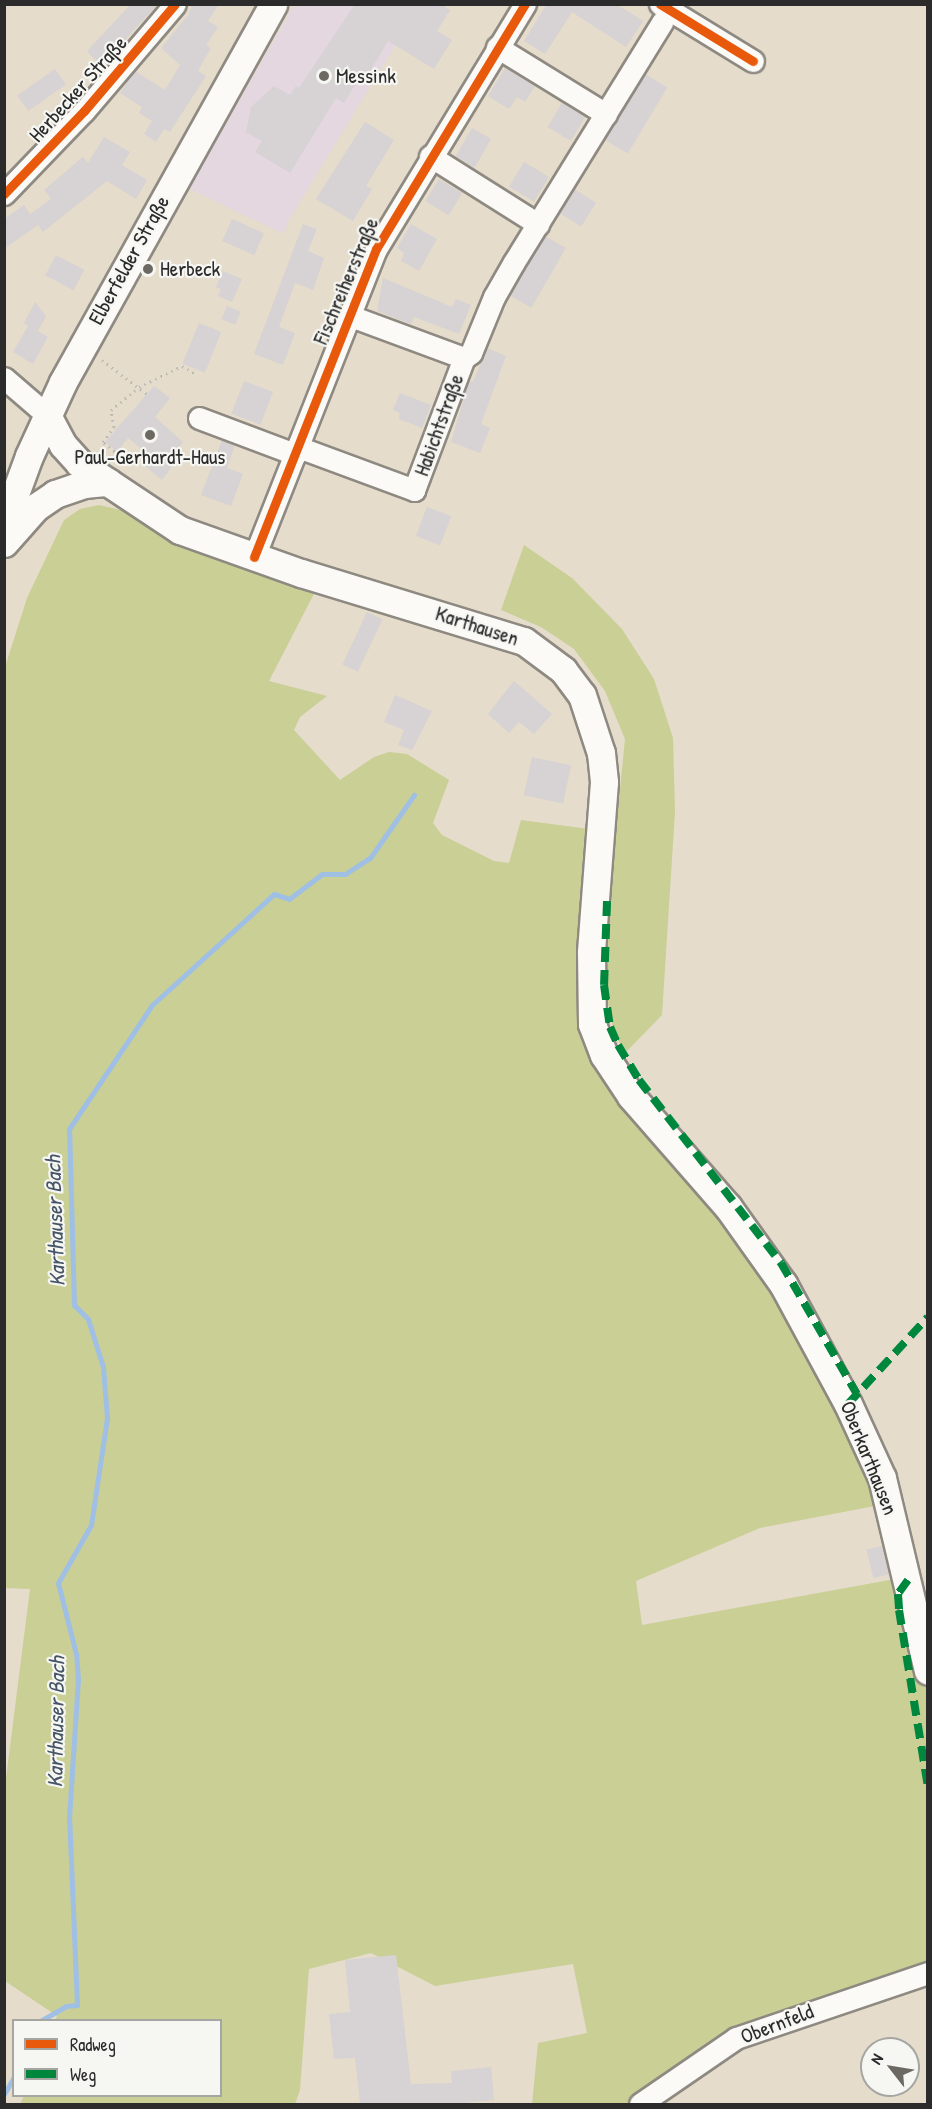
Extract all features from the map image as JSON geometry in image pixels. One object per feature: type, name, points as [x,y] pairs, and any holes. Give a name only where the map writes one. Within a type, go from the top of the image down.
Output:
[{"type":"main road","name":"Elberfelder Straße","points":[[4,524],[47,415],[133,251],[273,4]]},
{"type":"main road","name":"Karthausen","points":[[47,415],[80,439],[112,484],[180,530],[254,557],[501,631],[533,646],[563,670],[582,695],[602,753],[604,782],[591,952],[590,1006],[604,1055],[631,1096],[728,1207],[783,1284],[823,1355]]},
{"type":"main road","points":[[4,543],[36,507],[55,494],[74,486],[112,484]]},
{"type":"main road","name":"Oberkarthausen","points":[[823,1355],[882,1478],[927,1671]]},
{"type":"street","name":"Herbecker Straße","points":[[4,194],[84,111],[175,4]]},
{"type":"street","name":"Fischreiherstraße","points":[[254,557],[376,249],[430,156],[525,4]]},
{"type":"street","points":[[464,358],[471,353],[494,297],[606,114],[661,13],[753,60]]},
{"type":"street","points":[[497,47],[606,114]]},
{"type":"street","points":[[430,156],[538,224]]},
{"type":"street","name":"Habichtstraße","points":[[297,450],[414,490],[464,358],[348,315]]},
{"type":"street","points":[[4,378],[47,415]]},
{"type":"street","points":[[199,418],[297,450]]},
{"type":"street","name":"Obernfeld","points":[[640,2104],[736,2038],[927,1974]]},
{"type":"path","points":[[102,360],[147,394]]},
{"type":"path","points":[[125,453],[119,455],[103,442],[114,427],[111,410],[139,387],[182,366],[196,374]]},
{"type":"shaded area","points":[[294,5],[420,5],[289,220],[284,234],[189,189]]},
{"type":"green space","points":[[99,505],[125,511],[166,535],[318,586],[269,681],[327,696],[300,717],[294,730],[340,780],[374,757],[389,752],[407,754],[449,780],[433,823],[442,835],[494,861],[509,863],[521,820],[589,829],[576,954],[577,979],[589,1025],[778,1286],[885,1504],[760,1528],[636,1581],[642,1625],[906,1577],[927,1674],[927,1969],[737,2034],[638,2104],[532,2104],[538,2043],[587,2033],[573,1964],[435,1986],[371,1953],[309,1969],[300,2090],[295,2104],[20,2104],[24,2097],[222,2097],[222,2019],[56,2019],[57,2016],[5,1981],[5,1786],[30,1589],[5,1588],[5,667],[27,598],[64,520],[80,509]]},
{"type":"green space","points":[[524,545],[572,578],[622,629],[654,679],[673,738],[675,812],[662,1015],[627,1051],[617,1039],[609,1013],[604,949],[625,739],[605,691],[574,649],[541,627],[501,610]]},
{"type":"building","points":[[131,4],[158,4],[101,66],[87,51]]},
{"type":"building","points":[[192,4],[219,4],[208,21],[218,27],[206,45],[211,48],[198,71],[206,76],[170,132],[164,129],[156,142],[144,134],[152,121],[139,113],[142,107],[120,93],[135,71],[165,90],[180,65],[161,48],[189,14]]},
{"type":"building","points":[[355,4],[441,4],[450,10],[437,31],[452,40],[434,69],[388,41],[366,78],[361,75],[344,103],[336,98],[290,173],[255,152],[262,141],[246,132],[251,107],[274,86],[290,95],[296,86],[299,88]]},
{"type":"building","points":[[547,4],[616,4],[643,21],[626,47],[572,12],[545,54],[524,41]]},
{"type":"building","points":[[505,68],[535,86],[525,102],[517,97],[509,109],[488,96]]},
{"type":"building","points":[[55,69],[66,85],[28,111],[17,95]]},
{"type":"building","points":[[645,74],[667,87],[628,153],[605,140]]},
{"type":"building","points":[[562,103],[585,117],[571,141],[548,127]]},
{"type":"building","points":[[365,122],[394,140],[366,186],[372,189],[353,221],[316,199]]},
{"type":"building","points":[[472,128],[491,139],[475,168],[456,157]]},
{"type":"building","points":[[104,137],[130,152],[122,165],[147,180],[136,199],[107,181],[43,232],[38,225],[4,249],[4,219],[24,205],[30,214],[51,199],[44,190],[83,157],[88,163]]},
{"type":"building","points":[[524,162],[549,177],[534,202],[509,187]]},
{"type":"building","points":[[439,179],[462,193],[449,215],[426,201]]},
{"type":"building","points":[[574,189],[596,203],[581,227],[559,213]]},
{"type":"building","points":[[232,219],[264,233],[254,255],[222,241]]},
{"type":"building","points":[[303,224],[317,229],[308,251],[324,258],[313,290],[295,283],[279,327],[295,333],[283,365],[254,354]]},
{"type":"building","points":[[411,224],[437,239],[419,271],[401,261],[404,253],[397,248]]},
{"type":"building","points":[[545,236],[566,248],[531,308],[510,296]]},
{"type":"building","points":[[56,255],[84,270],[73,290],[45,275]]},
{"type":"building","points":[[223,271],[242,279],[232,302],[218,296],[221,289],[216,287]]},
{"type":"building","points":[[383,278],[452,307],[456,299],[471,305],[459,334],[414,317],[411,324],[377,311]]},
{"type":"building","points":[[35,302],[46,316],[38,331],[48,337],[33,364],[13,352],[28,326],[24,323]]},
{"type":"building","points":[[227,306],[241,312],[235,325],[222,319]]},
{"type":"building","points":[[199,323],[221,332],[205,373],[183,364]]},
{"type":"building","points":[[487,348],[506,356],[481,424],[490,428],[480,453],[451,442],[469,381],[473,382]]},
{"type":"building","points":[[244,381],[273,392],[260,425],[231,414]]},
{"type":"building","name":"Paul-Gerhardt-Haus","points":[[154,386],[170,398],[155,417],[183,442],[171,457],[176,461],[162,480],[144,465],[151,456],[128,438],[117,452],[105,442]]},
{"type":"building","points":[[400,393],[431,405],[422,428],[399,419],[400,413],[393,410]]},
{"type":"building","points":[[222,440],[235,445],[227,468],[243,474],[231,506],[201,495]]},
{"type":"building","points":[[427,507],[451,516],[440,545],[416,536]]},
{"type":"building","points":[[367,612],[382,619],[358,672],[342,665]]},
{"type":"building","points":[[514,681],[552,714],[534,734],[519,722],[509,733],[488,714]]},
{"type":"building","points":[[395,695],[432,711],[412,750],[398,745],[404,730],[384,722]]},
{"type":"building","points":[[532,757],[571,765],[563,803],[524,795]]},
{"type":"building","points":[[882,1546],[889,1574],[873,1578],[866,1550]]},
{"type":"building","points":[[396,1955],[411,2084],[452,2083],[451,2071],[491,2067],[494,2100],[452,2104],[360,2104],[355,2058],[334,2059],[329,2014],[350,2012],[345,1960]]},
{"type":"waterway","name":"Karthauser Bach","points":[[44,2019],[66,2006],[77,2005],[69,1818],[78,1680],[76,1654],[58,1583],[91,1525],[107,1418],[103,1367],[88,1319],[74,1305],[69,1129],[152,1005],[274,894],[289,899],[322,874],[345,874],[370,858],[414,795]]},
{"type":"waterway","name":"Karthauser Bach","points":[[4,2094],[12,2080]]},
{"type":"marked path","points":[[607,901],[604,985],[610,1027],[618,1045],[639,1080],[781,1263],[857,1394]]},
{"type":"marked path","points":[[848,1404],[928,1317]]},
{"type":"marked path","points":[[908,1580],[898,1594],[899,1610],[928,1787]]},
{"type":"cycle path","points":[[4,194],[84,111],[175,4]]},
{"type":"cycle path","points":[[254,557],[376,249],[525,4]]},
{"type":"cycle path","points":[[660,4],[753,61]]},
{"type":"place","name":"Messink","points":[[324,76]]},
{"type":"place","name":"Herbeck","points":[[148,269]]},
{"type":"place","name":"Paul-Gerhardt-Haus","points":[[150,435]]}]
